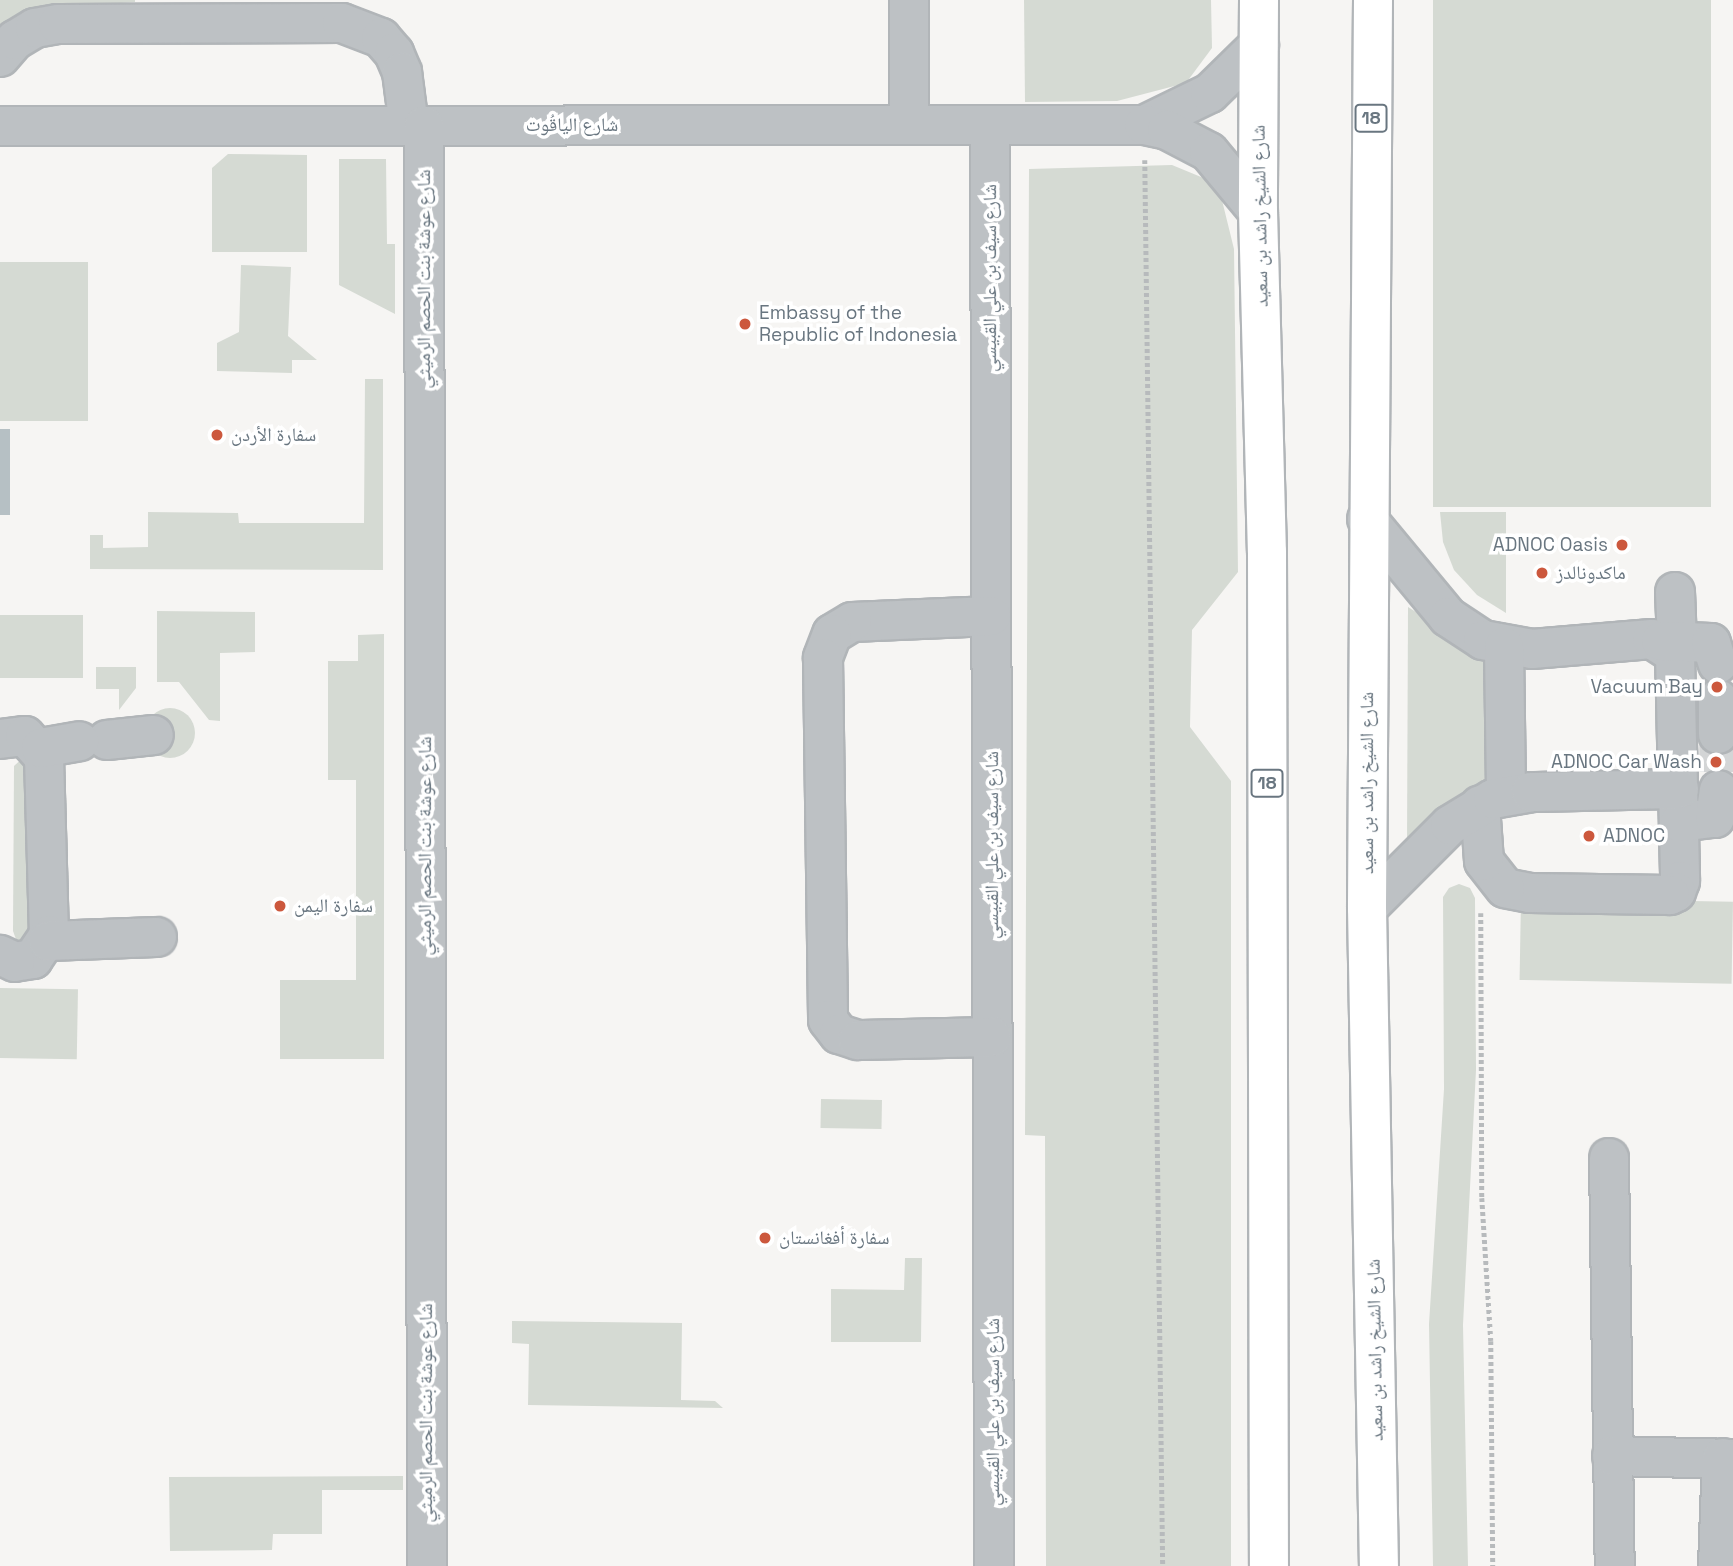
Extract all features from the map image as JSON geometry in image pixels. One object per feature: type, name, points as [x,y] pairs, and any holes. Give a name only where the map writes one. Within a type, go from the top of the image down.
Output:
[{"type":"main road","name":"شارع الشيخ راشد بن سعيد","points":[[1259,0],[1258,211],[1267,552],[1269,1566]]},
{"type":"main road","name":"شارع الشيخ راشد بن سعيد","points":[[1373,0],[1367,519],[1367,908],[1378,1566]]},
{"type":"street","points":[[909,0],[909,125]]},
{"type":"street","name":"شارع عوشة بنت الحصم الرميثي","points":[[0,57],[15,40],[35,28],[58,24],[342,23],[362,27],[394,53],[402,72],[417,126],[426,1566]]},
{"type":"street","name":"شارع الياقُوت","points":[[1144,140],[1210,93],[1259,45]]},
{"type":"street","name":"شارع الياقُوت","points":[[0,127],[990,125],[1144,140],[1167,130],[1209,152],[1258,211]]},
{"type":"street","name":"شارع سيف بن علي القبيسي","points":[[990,125],[994,1566]]},
{"type":"street","points":[[1367,519],[1448,617],[1465,631],[1504,647],[1669,641],[1711,643],[1718,699]]},
{"type":"street","points":[[1504,647],[1489,872],[1517,892],[1670,895],[1679,887],[1677,665],[1669,641],[1675,592]]},
{"type":"street","points":[[991,616],[852,622],[832,634],[822,658],[828,1020],[839,1034],[858,1040],[992,1037]]},
{"type":"street","points":[[41,748],[153,735]]},
{"type":"street","points":[[0,739],[25,736],[41,748],[44,757],[48,941],[41,953],[24,962],[0,955]]},
{"type":"street","points":[[1367,908],[1450,825],[1493,800],[1679,805],[1715,818],[1719,790]]},
{"type":"street","points":[[48,941],[157,937]]},
{"type":"street","points":[[1609,1158],[1615,1566]]},
{"type":"street","points":[[1612,1456],[1728,1459],[1718,1566]]},
{"type":"path","points":[[1144,140],[1163,1566]]},
{"type":"path","points":[[1480,906],[1493,1566]]},
{"type":"shaded area","points":[[0,0],[135,2],[53,8],[0,47]]},
{"type":"shaded area","points":[[1024,0],[1211,0],[1212,48],[1186,83],[1117,101],[1025,102]]},
{"type":"shaded area","points":[[1433,0],[1711,0],[1711,507],[1433,507]]},
{"type":"shaded area","points":[[228,154],[307,155],[307,252],[212,252],[212,168]]},
{"type":"shaded area","points":[[339,159],[386,159],[387,244],[395,244],[395,314],[339,285]]},
{"type":"shaded area","points":[[1172,165],[1218,184],[1234,249],[1238,572],[1192,630],[1190,727],[1231,781],[1231,1566],[1046,1566],[1045,1136],[1025,1135],[1029,169]]},
{"type":"shaded area","points":[[0,262],[88,262],[88,421],[0,421]]},
{"type":"shaded area","points":[[241,265],[291,267],[288,336],[317,360],[292,360],[292,373],[217,371],[217,343],[239,332]]},
{"type":"shaded area","points":[[365,379],[383,379],[383,570],[90,569],[90,535],[103,535],[103,548],[148,547],[148,512],[238,513],[239,523],[364,523]]},
{"type":"shaded area","points":[[0,429],[10,429],[10,515],[0,515]]},
{"type":"shaded area","points":[[1440,512],[1506,512],[1506,613],[1477,595],[1454,570],[1443,542]]},
{"type":"shaded area","points":[[1408,607],[1498,663],[1499,767],[1407,847]]},
{"type":"shaded area","points":[[157,611],[255,612],[255,652],[220,653],[220,721],[209,720],[179,682],[157,682]]},
{"type":"shaded area","points":[[0,615],[83,615],[83,678],[0,678]]},
{"type":"shaded area","points":[[384,634],[384,1059],[280,1059],[280,980],[356,980],[356,780],[328,780],[328,661],[358,661],[358,635]]},
{"type":"shaded area","points":[[96,667],[136,667],[136,688],[119,710],[119,689],[96,689]]},
{"type":"shaded area","points":[[170,708],[188,715],[195,733],[188,751],[170,758],[152,751],[145,733],[152,715]]},
{"type":"shaded area","points":[[27,754],[48,938],[17,942],[13,931],[14,766]]},
{"type":"shaded area","points":[[1459,884],[1470,888],[1475,898],[1476,1070],[1463,1325],[1468,1566],[1433,1566],[1429,1324],[1444,1089],[1443,897],[1449,888]]},
{"type":"shaded area","points":[[1521,898],[1733,902],[1732,984],[1520,980]]},
{"type":"shaded area","points":[[0,988],[78,989],[77,1059],[0,1058]]},
{"type":"shaded area","points":[[821,1099],[882,1100],[881,1129],[820,1128]]},
{"type":"shaded area","points":[[905,1258],[922,1258],[921,1342],[831,1342],[831,1289],[904,1290]]},
{"type":"shaded area","points":[[512,1321],[682,1323],[681,1400],[715,1401],[723,1408],[528,1405],[529,1344],[512,1343]]},
{"type":"shaded area","points":[[403,1476],[403,1490],[322,1490],[322,1534],[273,1534],[272,1550],[170,1551],[169,1477]]},
{"type":"tunnel","points":[[1718,734],[1719,790]]},
{"type":"place","name":"Embassy of the Republic of Indonesia","points":[[745,324]]},
{"type":"place","name":"سفارة الأردن","points":[[217,435]]},
{"type":"place","name":"ADNOC Oasis","points":[[1622,545]]},
{"type":"place","name":"ماكدونالدز","points":[[1542,573]]},
{"type":"place","name":"Vacuum Bay","points":[[1717,687]]},
{"type":"place","name":"ADNOC Car Wash","points":[[1716,762]]},
{"type":"place","name":"ADNOC","points":[[1589,836]]},
{"type":"place","name":"سفارة اليمن","points":[[280,906]]},
{"type":"place","name":"سفارة أفغانستان","points":[[765,1238]]}]
